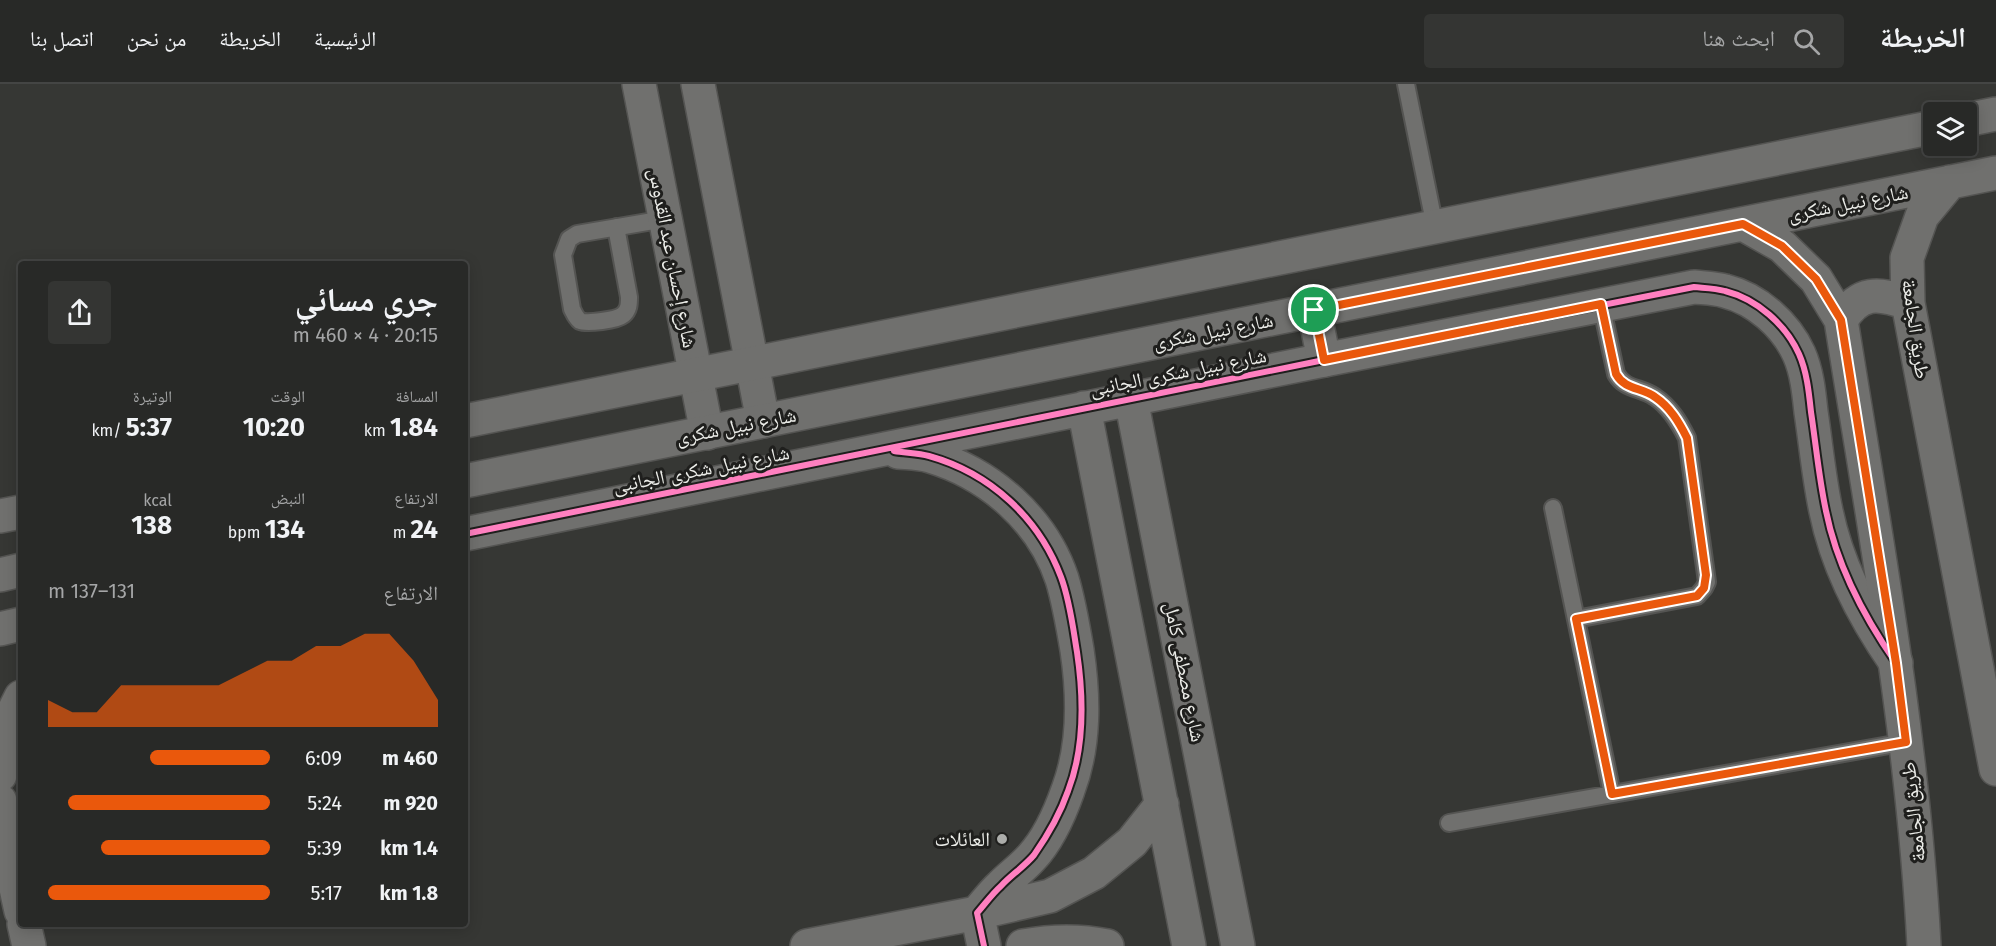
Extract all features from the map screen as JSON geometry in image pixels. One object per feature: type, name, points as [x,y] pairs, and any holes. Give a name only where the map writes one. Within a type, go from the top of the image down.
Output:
[{"type":"street","name":"شارع إحسان عبد القدوس","points":[[639,84],[707,433]]},
{"type":"street","points":[[698,84],[764,421]]},
{"type":"street","points":[[468,420],[1923,129]]},
{"type":"street","name":"شارع نبيل شكرى","points":[[468,480],[1996,173]]},
{"type":"street","name":"طريق الجامعة","points":[[1950,182],[1922,216],[1907,258],[1908,303],[1996,769]]},
{"type":"street","name":"طريق الجامعة","points":[[1743,224],[1782,246],[1816,279],[1841,320],[1896,663],[1921,882],[1924,946]]},
{"type":"street","name":"شارع نبيل شكرى الجانبى","points":[[468,533],[1694,287],[1726,291],[1757,305],[1782,326],[1799,355],[1808,386],[1826,512],[1835,544],[1860,606],[1896,663]]},
{"type":"street","points":[[1841,320],[1849,308],[1860,299],[1874,295],[1908,303]]},
{"type":"street","points":[[1314,310],[1324,360]]},
{"type":"street","name":"شارع مصطفى كامل","points":[[1131,399],[1238,946]]},
{"type":"street","points":[[1084,408],[1189,946]]},
{"type":"street","points":[[882,450],[929,456],[940,460],[972,473],[1010,500],[1041,535],[1061,577],[1073,623],[1080,670],[1083,717],[1078,754],[1068,790],[1053,825],[1032,856],[1000,887],[977,914]]},
{"type":"street","points":[[0,516],[18,513]]},
{"type":"street","points":[[0,575],[18,571]]},
{"type":"street","points":[[0,629],[18,625]]},
{"type":"street","points":[[1131,650],[1178,640]]},
{"type":"street","points":[[0,775],[9,721],[18,703]]},
{"type":"street","points":[[807,946],[977,914],[1050,896],[1094,873],[1132,842],[1162,804]]},
{"type":"street","points":[[1,810],[18,896]]},
{"type":"street","points":[[977,914],[984,946]]},
{"type":"street","points":[[25,927],[29,946]]},
{"type":"street","points":[[1023,946],[1047,942],[1087,942],[1107,946]]},
{"type":"lane","points":[[1406,84],[1435,227]]},
{"type":"lane","points":[[616,227],[629,307],[623,315],[615,318],[589,323],[581,321],[572,309],[563,255],[569,239],[577,234],[616,227],[665,219]]},
{"type":"lane","points":[[1576,619],[1697,596],[1707,582],[1687,438],[1669,409],[1656,397],[1641,389],[1625,386],[1619,381],[1601,304]]},
{"type":"lane","points":[[1553,508],[1612,794]]},
{"type":"lane","points":[[1449,823],[1906,742]]},
{"type":"cycle path","points":[[468,533],[1324,360],[1694,287],[1709,288],[1737,295],[1759,307],[1778,323],[1799,354],[1807,383],[1824,499],[1837,551],[1853,590],[1873,628],[1896,663]]},
{"type":"cycle path","points":[[894,451],[925,455],[951,464],[992,486],[1010,501],[1026,517],[1052,556],[1064,586],[1071,614],[1082,705],[1082,723],[1074,774],[1065,800],[1034,855],[998,889],[977,913],[984,946]]},
{"type":"place","name":"العائلات","points":[[1002,839]]},
{"type":"route","points":[[1743,224],[1782,246],[1816,279],[1841,320],[1896,663],[1906,742],[1612,794],[1576,619],[1697,596],[1704,588],[1707,582],[1687,438],[1679,423],[1656,397],[1641,389],[1625,386],[1619,381],[1601,304],[1324,360],[1314,310],[1743,224]]}]
